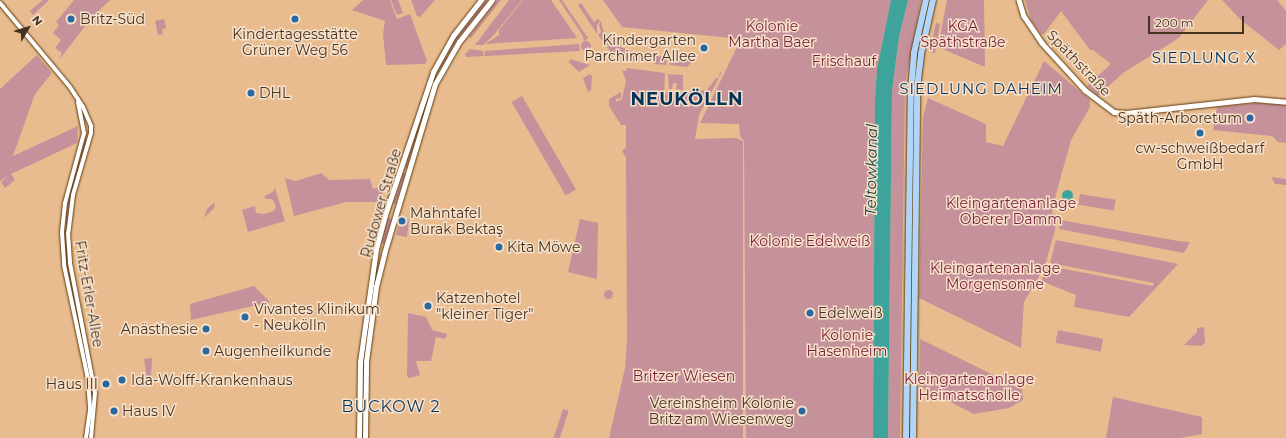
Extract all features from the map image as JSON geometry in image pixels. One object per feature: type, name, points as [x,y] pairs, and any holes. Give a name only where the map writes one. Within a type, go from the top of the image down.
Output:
[{"type":"highway","points":[[906,438],[909,129],[914,53],[926,0]]},
{"type":"highway","points":[[913,438],[917,88],[921,54],[933,0]]},
{"type":"main road","name":"Rudower Straße","points":[[359,438],[357,391],[376,249],[432,72],[453,36],[482,0]]},
{"type":"main road","name":"Rudower Straße","points":[[365,438],[366,364],[376,287],[429,103],[440,75],[459,42],[492,0]]},
{"type":"main road","name":"Späthstraße","points":[[1019,0],[1024,16],[1042,43],[1085,90],[1114,112],[1126,113],[1254,99],[1286,102]]},
{"type":"street","points":[[0,3],[76,96],[91,126],[84,127]]},
{"type":"street","name":"Fritz-Erler-Allee","points":[[76,96],[84,127],[84,133],[66,203],[62,233],[64,265],[88,379],[90,410],[86,438]]},
{"type":"street","name":"Fritz-Erler-Allee","points":[[91,126],[91,133],[73,195],[68,233],[69,258],[93,378],[95,412],[91,438]]},
{"type":"street","points":[[84,133],[91,133]]},
{"type":"green space","points":[[43,0],[49,0],[33,15],[30,11]]},
{"type":"green space","points":[[74,0],[110,0],[92,17],[59,60],[62,53],[55,48],[61,40],[53,33],[59,25],[56,22]]},
{"type":"green space","points":[[363,0],[390,0],[397,19],[410,14],[427,61],[425,64],[386,65],[383,34],[385,21],[352,10]]},
{"type":"green space","points":[[391,0],[398,0],[403,13],[397,15]]},
{"type":"green space","points":[[411,0],[435,0],[420,17],[417,16]]},
{"type":"green space","points":[[485,0],[489,0],[456,41],[440,69],[438,68],[452,43]]},
{"type":"green space","points":[[497,0],[501,0],[471,38],[469,37]]},
{"type":"green space","points":[[509,0],[522,0],[493,36],[483,45],[475,45]]},
{"type":"green space","points":[[523,0],[551,0],[577,38],[485,44],[499,35],[499,30]]},
{"type":"green space","points":[[559,0],[562,0],[588,38],[584,41],[583,36]]},
{"type":"green space","points":[[603,0],[891,0],[877,69],[875,99],[873,438],[746,438],[744,141],[740,136],[739,124],[700,123],[741,39],[622,27]]},
{"type":"green space","points":[[908,0],[921,0],[905,84],[900,438],[888,438],[892,91],[899,37]]},
{"type":"green space","name":"KGA Späthstraße","points":[[947,0],[984,0],[985,67],[938,47]]},
{"type":"green space","points":[[1025,0],[1208,0],[1179,38],[1123,73],[1098,96],[1087,86],[1111,64],[1093,50],[1090,50],[1061,11],[1044,34],[1041,34],[1031,20]]},
{"type":"green space","points":[[1222,0],[1277,0],[1286,11],[1286,44],[1279,50],[1241,20]]},
{"type":"green space","points":[[581,3],[594,22],[598,19],[600,21],[597,25],[597,34],[578,5]]},
{"type":"green space","points":[[164,19],[166,28],[162,29],[163,34],[158,35],[155,21]]},
{"type":"green space","points":[[601,21],[603,30],[611,41],[606,46],[598,35],[601,32],[599,24]]},
{"type":"green space","points":[[936,23],[940,24],[935,53],[929,52]]},
{"type":"green space","points":[[584,41],[588,41],[590,42],[590,50],[584,51],[581,48],[581,44]]},
{"type":"green space","points":[[579,44],[580,51],[485,56],[485,51]]},
{"type":"green space","points":[[612,44],[640,54],[638,60],[636,62],[611,52],[607,47]]},
{"type":"green space","points":[[470,49],[483,51],[484,56],[466,57],[465,54]]},
{"type":"green space","points":[[37,55],[52,73],[35,94],[13,156],[78,126],[77,143],[11,174],[15,180],[5,188],[1,182],[10,175],[0,181],[0,89]]},
{"type":"green space","points":[[655,56],[667,57],[666,65],[654,64]]},
{"type":"green space","points":[[668,57],[694,60],[687,67],[670,65]]},
{"type":"green space","points":[[570,59],[590,65],[579,72],[569,62]]},
{"type":"green space","points":[[1044,61],[1090,100],[1090,107],[1071,140],[1056,194],[1052,214],[1056,215],[1055,230],[1045,266],[1024,302],[1021,348],[919,298],[923,117],[928,98],[986,124],[986,142],[1003,146]]},
{"type":"green space","name":"Britzer Wiesen","points":[[627,68],[665,73],[664,94],[666,94],[667,91],[680,94],[681,92],[707,90],[716,78],[719,78],[699,115],[695,139],[736,138],[743,141],[743,438],[609,438],[625,368],[627,340],[626,157],[622,151],[626,148],[626,125],[621,125],[609,106],[609,99],[621,92],[621,98],[616,99],[616,102],[622,99],[626,81],[622,70],[626,71]]},
{"type":"green space","points":[[590,74],[592,76],[591,90],[588,92],[583,78]]},
{"type":"green space","points":[[668,74],[683,75],[683,90],[676,89],[677,83],[673,83],[672,89],[669,89]]},
{"type":"green space","points":[[522,96],[576,190],[566,196],[512,102]]},
{"type":"green space","name":"Späth-Arboretum","points":[[1257,103],[1286,105],[1286,143],[1278,142],[1272,136],[1213,130],[1217,107]]},
{"type":"green space","points":[[425,104],[407,168],[405,167],[408,152]]},
{"type":"green space","points":[[84,139],[87,140],[72,192],[67,225],[64,225],[69,195]]},
{"type":"green space","points":[[321,173],[329,180],[370,179],[373,189],[386,185],[379,202],[346,202],[294,216],[285,178],[296,181]]},
{"type":"green space","points":[[403,173],[406,174],[396,204],[393,203]]},
{"type":"green space","points":[[1271,177],[1286,179],[1286,185],[1275,184]]},
{"type":"green space","points":[[275,188],[285,221],[248,232],[242,210],[255,206],[256,213],[264,214],[274,211],[276,206],[272,199],[265,199],[265,196],[273,192]]},
{"type":"green space","points":[[1080,194],[1116,200],[1114,210],[1078,205]]},
{"type":"green space","points":[[215,202],[214,208],[204,218],[207,209]]},
{"type":"green space","points":[[387,217],[392,219],[384,244],[381,243]]},
{"type":"green space","points":[[404,217],[409,220],[407,237],[396,235],[401,219]]},
{"type":"green space","points":[[580,219],[598,223],[597,279],[568,272]]},
{"type":"green space","points":[[1060,220],[1190,242],[1184,253],[1059,229]]},
{"type":"green space","points":[[65,235],[71,279],[69,280],[65,259]]},
{"type":"green space","points":[[1056,240],[1178,264],[1129,317],[1074,307],[1076,295],[1041,281],[1049,266],[1153,286],[1154,283],[1050,263]]},
{"type":"green space","points":[[378,256],[379,258],[362,375],[362,364]]},
{"type":"green space","points":[[254,286],[270,302],[191,320],[190,304]]},
{"type":"green space","points":[[608,289],[613,294],[608,299],[603,294]]},
{"type":"green space","points":[[408,313],[426,317],[432,330],[447,334],[445,339],[436,337],[431,361],[416,361],[420,375],[409,378],[407,376]]},
{"type":"green space","points":[[1204,327],[1205,342],[1202,346],[1184,345],[1197,332],[1197,328]]},
{"type":"green space","points":[[1058,330],[1103,339],[1101,352],[1056,343]]},
{"type":"green space","name":"Kleingartenanlage Heimatscholle","points":[[920,339],[1022,389],[1023,400],[1009,408],[974,414],[919,386]]},
{"type":"green space","points":[[152,358],[151,377],[147,379],[144,359]]},
{"type":"green space","points":[[1113,397],[1202,417],[1202,434],[1180,438],[1106,438]]},
{"type":"green space","points":[[563,409],[569,411],[560,438],[554,438]]},
{"type":"water","points":[[891,0],[908,0],[899,37],[892,91],[888,438],[873,438],[875,99],[877,69]]},
{"type":"water","points":[[1067,189],[1071,191],[1073,195],[1071,199],[1067,201],[1063,199],[1061,195],[1063,191]]},
{"type":"place","name":"Britz-Süd","points":[[71,19]]},
{"type":"place","name":"Kindertagesstätte Grüner Weg 56","points":[[295,19]]},
{"type":"place","name":"Kindergarten Parchimer Allee","points":[[704,48]]},
{"type":"place","name":"DHL","points":[[251,93]]},
{"type":"place","name":"Späth-Arboretum","points":[[1250,118]]},
{"type":"place","name":"cw-schweißbedarf GmbH","points":[[1200,133]]},
{"type":"place","name":"Mahntafel Burak Bektaş","points":[[402,221]]},
{"type":"place","name":"Kita Möwe","points":[[499,247]]},
{"type":"place","name":"Katzenhotel \"kleiner Tiger\"","points":[[428,306]]},
{"type":"place","name":"Edelweiß","points":[[810,313]]},
{"type":"place","name":"Vivantes Klinikum - Neukölln","points":[[245,317]]},
{"type":"place","name":"Anästhesie","points":[[206,329]]},
{"type":"place","name":"Augenheilkunde","points":[[206,351]]},
{"type":"place","name":"Ida-Wolff-Krankenhaus","points":[[122,380]]},
{"type":"place","name":"Haus III","points":[[106,384]]},
{"type":"place","name":"Haus IV","points":[[114,411]]},
{"type":"place","name":"Vereinsheim Kolonie Britz am Wiesenweg","points":[[802,411]]},
{"type":"district","name":"SIEDLUNG X","points":[[1204,58]]},
{"type":"district","name":"SIEDLUNG DAHEIM","points":[[981,89]]},
{"type":"district","name":"NEUKÖLLN","points":[[687,99]]},
{"type":"district","name":"BUCKOW 2","points":[[391,407]]},
{"type":"park label","name":"Kolonie Martha Baer","points":[[772,34]]},
{"type":"park label","name":"Frischauf","points":[[844,61]]},
{"type":"park label","name":"Kleingartenanlage Oberer Damm","points":[[1011,212]]},
{"type":"park label","name":"Kolonie Edelweiß","points":[[810,241]]},
{"type":"park label","name":"Kleingartenanlage Morgensonne","points":[[995,276]]},
{"type":"park label","name":"Kolonie Hasenheim","points":[[847,344]]},
{"type":"water label","name":"Teltowkanal","points":[[871,170]]}]
